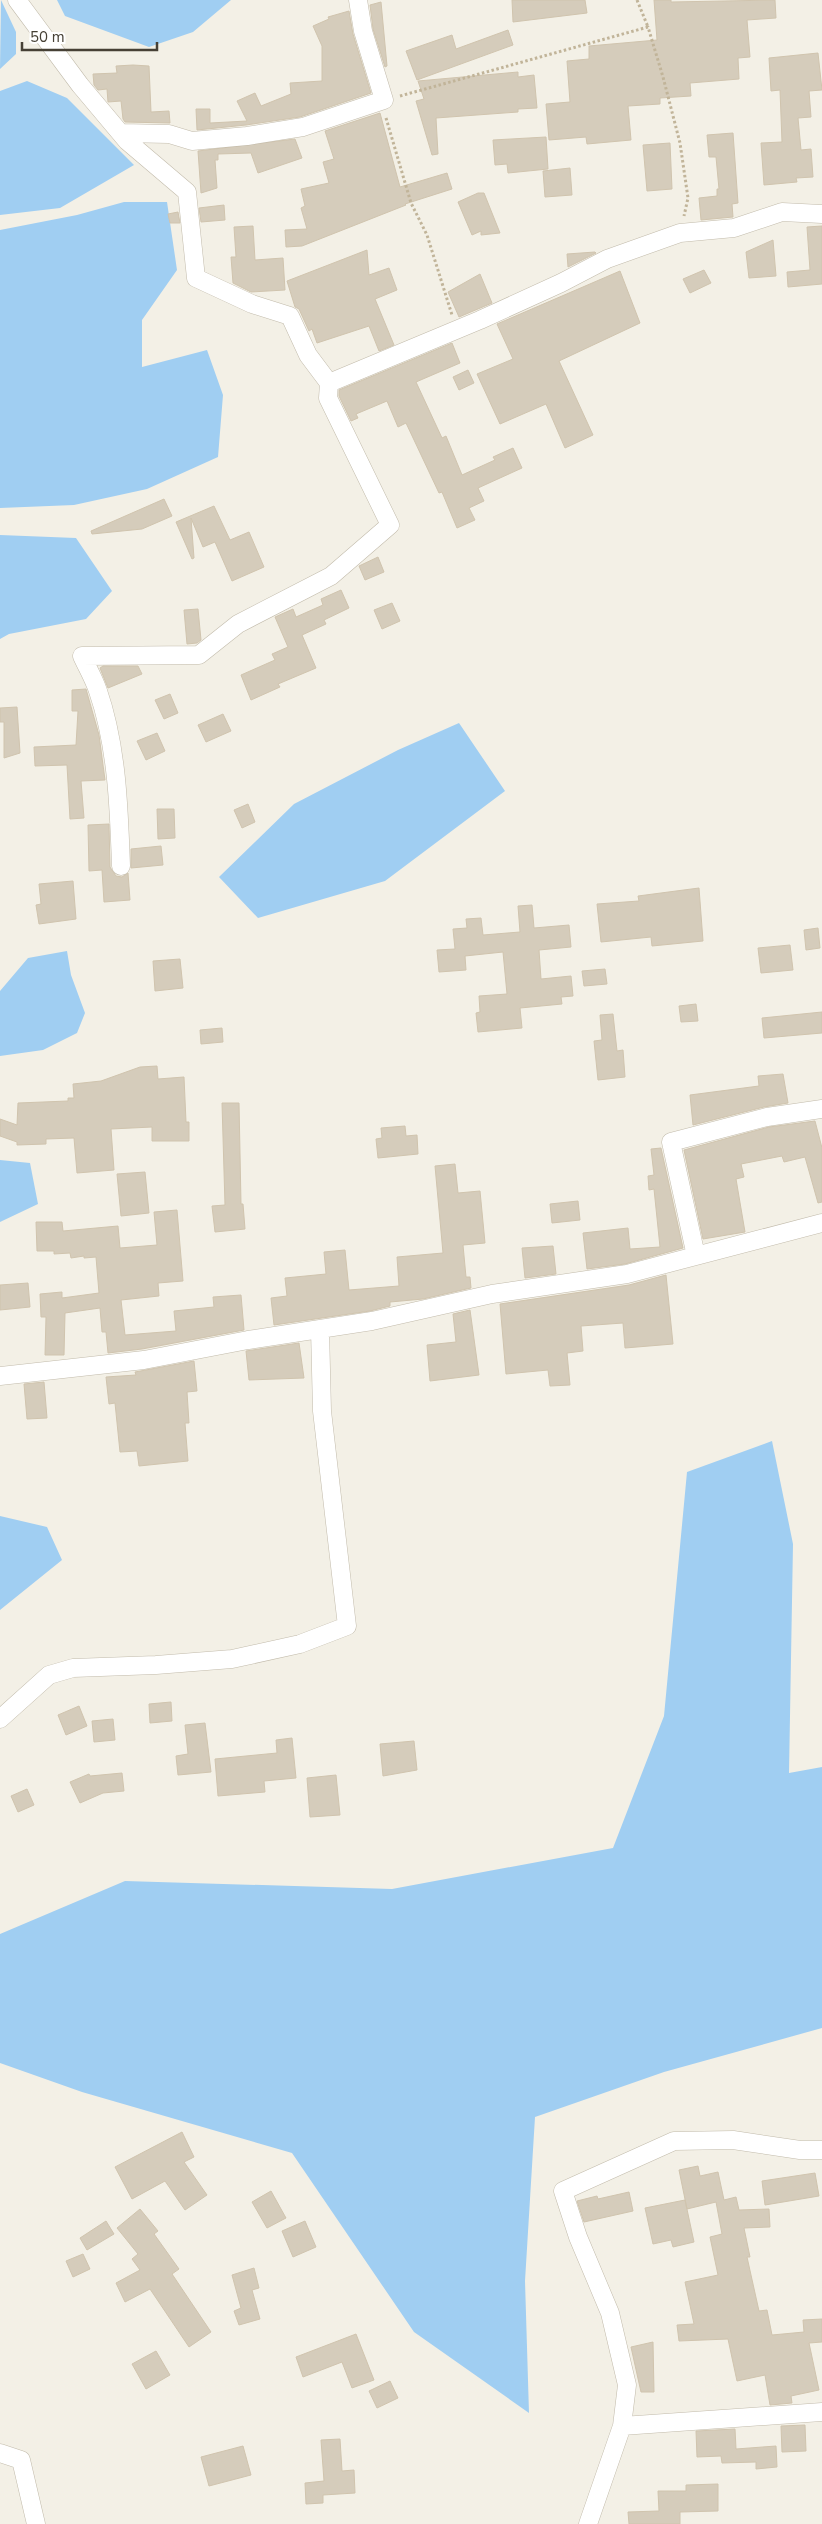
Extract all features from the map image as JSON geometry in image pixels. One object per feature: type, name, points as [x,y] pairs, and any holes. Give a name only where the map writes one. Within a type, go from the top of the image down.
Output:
[{"type":"street","points":[[17,0],[80,84],[121,133],[187,192],[196,278],[252,304],[290,316],[308,356],[329,383],[328,398],[390,525],[331,576],[238,624],[199,655],[82,656],[98,690],[109,733],[120,815],[121,866]]},
{"type":"street","points":[[121,133],[169,134],[192,140],[246,136],[303,127],[384,100],[363,31],[358,0]]},
{"type":"street","points":[[329,383],[459,329],[561,283],[607,259],[680,233],[734,228],[782,212],[822,214]]},
{"type":"street","points":[[696,1256],[671,1142],[767,1117],[822,1109]]},
{"type":"street","points":[[0,1376],[144,1360],[372,1321],[492,1294],[627,1274],[822,1223]]},
{"type":"street","points":[[0,1719],[49,1675],[73,1668],[156,1665],[232,1659],[300,1644],[348,1626],[322,1412],[320,1329]]},
{"type":"street","points":[[588,2524],[622,2426],[627,2385],[612,2322],[578,2237],[564,2190],[674,2141],[732,2140],[800,2150],[822,2150]]},
{"type":"street","points":[[622,2426],[822,2412]]},
{"type":"street","points":[[0,2453],[21,2460],[36,2524]]},
{"type":"path","points":[[637,0],[664,77],[680,143],[688,198],[680,233]]},
{"type":"path","points":[[459,329],[449,309],[427,234],[411,203],[385,114],[384,100],[648,28]]},
{"type":"water","points":[[1,0],[16,32],[16,54],[0,69]]},
{"type":"water","points":[[57,0],[231,0],[193,32],[149,47],[65,16]]},
{"type":"water","points":[[27,81],[67,98],[134,165],[60,208],[0,215],[0,91]]},
{"type":"water","points":[[124,202],[167,202],[177,270],[142,320],[142,367],[207,350],[223,395],[218,457],[147,489],[74,505],[0,508],[0,230],[77,215]]},
{"type":"water","points":[[0,535],[76,538],[112,591],[86,619],[9,634],[0,639]]},
{"type":"water","points":[[459,723],[505,791],[385,881],[258,918],[219,877],[294,804],[398,750]]},
{"type":"water","points":[[67,951],[71,975],[85,1013],[77,1033],[43,1050],[0,1056],[0,991],[28,958]]},
{"type":"water","points":[[0,1160],[30,1163],[38,1204],[0,1222]]},
{"type":"water","points":[[772,1441],[793,1544],[789,1773],[822,1767],[822,2028],[664,2072],[535,2117],[525,2281],[529,2413],[414,2332],[292,2153],[82,2092],[0,2063],[0,1934],[125,1881],[392,1889],[613,1848],[664,1716],[687,1472]]},
{"type":"water","points":[[0,1516],[47,1527],[62,1560],[0,1610]]},
{"type":"building","points":[[512,0],[585,0],[587,13],[513,22]]},
{"type":"building","points":[[654,0],[671,0],[671,2],[775,0],[776,18],[747,20],[750,57],[738,58],[739,79],[690,83],[691,96],[660,98],[660,104],[628,106],[631,140],[587,144],[586,137],[549,140],[546,104],[570,102],[567,61],[589,59],[589,46],[657,40]]},
{"type":"building","points":[[381,2],[387,66],[385,67],[373,29],[370,5]]},
{"type":"building","points":[[349,11],[353,34],[371,93],[300,117],[197,130],[196,109],[210,109],[210,123],[247,121],[237,101],[255,93],[261,106],[291,94],[290,83],[322,81],[322,46],[313,26],[329,19],[328,17]]},
{"type":"building","points":[[508,30],[513,45],[417,80],[406,51],[452,35],[456,49]]},
{"type":"building","points":[[818,53],[822,90],[809,91],[811,117],[798,118],[801,150],[811,149],[813,177],[796,178],[797,182],[764,185],[761,143],[782,142],[780,90],[771,91],[769,58]]},
{"type":"building","points":[[116,66],[149,66],[151,112],[169,111],[170,123],[125,122],[121,101],[108,102],[107,89],[98,90],[94,85],[93,74],[117,73]]},
{"type":"building","points":[[518,72],[518,77],[534,75],[537,108],[518,109],[518,112],[436,118],[438,154],[432,155],[416,101],[424,99],[418,81]]},
{"type":"building","points":[[380,113],[400,187],[447,173],[452,189],[405,204],[302,246],[286,247],[285,230],[307,229],[301,208],[305,206],[301,189],[329,183],[323,162],[334,159],[325,131]]},
{"type":"building","points":[[733,133],[738,203],[732,204],[733,217],[701,220],[699,198],[717,196],[717,189],[719,189],[716,157],[709,157],[707,135]]},
{"type":"building","points":[[546,137],[548,169],[508,173],[507,164],[495,165],[493,140]]},
{"type":"building","points":[[295,139],[302,158],[258,173],[251,153],[218,154],[218,160],[215,160],[217,188],[201,193],[198,151]]},
{"type":"building","points":[[670,143],[672,189],[647,191],[643,145]]},
{"type":"building","points":[[570,168],[572,195],[545,197],[543,171]]},
{"type":"building","points":[[478,193],[484,193],[500,233],[481,235],[481,231],[472,235],[458,202]]},
{"type":"building","points":[[224,205],[225,220],[201,222],[199,208]]},
{"type":"building","points":[[178,212],[180,223],[170,223],[168,214]]},
{"type":"building","points":[[253,226],[255,260],[283,258],[285,290],[251,292],[233,283],[231,257],[236,257],[234,227]]},
{"type":"building","points":[[822,226],[822,284],[788,287],[787,272],[810,270],[807,227]]},
{"type":"building","points":[[773,240],[776,276],[749,278],[746,252]]},
{"type":"building","points":[[367,250],[369,275],[389,268],[397,290],[375,299],[394,345],[379,351],[369,326],[317,343],[312,329],[309,331],[299,309],[295,307],[287,281]]},
{"type":"building","points":[[596,253],[568,267],[567,254]]},
{"type":"building","points":[[704,270],[711,283],[690,293],[683,279]]},
{"type":"building","points":[[620,271],[640,323],[559,361],[593,435],[565,448],[546,404],[500,424],[477,374],[513,359],[497,324]]},
{"type":"building","points":[[480,274],[492,303],[459,317],[448,292]]},
{"type":"building","points":[[452,343],[460,363],[416,382],[442,438],[446,436],[462,475],[495,460],[493,457],[513,448],[522,468],[478,488],[484,501],[469,508],[475,520],[457,528],[442,492],[439,493],[406,423],[398,427],[387,401],[356,414],[358,418],[351,421],[339,396],[339,390]]},
{"type":"building","points":[[468,370],[474,383],[459,390],[453,377]]},
{"type":"building","points":[[164,499],[172,516],[142,529],[92,534],[91,531]]},
{"type":"building","points":[[214,506],[230,540],[249,532],[264,567],[232,581],[215,542],[203,547],[191,518],[194,558],[192,559],[176,522]]},
{"type":"building","points":[[378,557],[384,572],[365,580],[359,566]]},
{"type":"building","points":[[341,590],[349,608],[324,620],[326,624],[302,635],[316,668],[278,684],[280,687],[251,700],[241,675],[275,660],[272,654],[288,647],[275,617],[293,609],[296,617],[323,605],[321,599]]},
{"type":"building","points":[[392,603],[400,621],[382,629],[374,610]]},
{"type":"building","points":[[198,609],[201,640],[197,643],[187,644],[184,610]]},
{"type":"building","points":[[103,666],[138,666],[142,674],[108,688],[100,668]]},
{"type":"building","points":[[86,689],[99,735],[105,780],[81,781],[84,818],[70,819],[67,765],[35,766],[34,747],[76,745],[78,711],[72,711],[72,690]]},
{"type":"building","points":[[170,694],[178,713],[164,719],[155,700]]},
{"type":"building","points":[[17,707],[20,753],[4,758],[4,722],[0,722],[0,708]]},
{"type":"building","points":[[223,714],[231,731],[206,742],[198,725]]},
{"type":"building","points":[[157,733],[165,751],[146,760],[137,741]]},
{"type":"building","points":[[248,804],[255,822],[242,828],[234,810]]},
{"type":"building","points":[[157,809],[174,809],[175,838],[158,839]]},
{"type":"building","points":[[109,824],[110,867],[116,876],[122,877],[128,873],[130,900],[104,902],[102,870],[89,871],[88,825]]},
{"type":"building","points":[[161,846],[163,865],[131,868],[131,849]]},
{"type":"building","points":[[73,881],[76,919],[39,924],[36,905],[41,904],[39,884]]},
{"type":"building","points":[[699,888],[703,941],[652,946],[651,937],[601,942],[597,904],[639,901],[638,896]]},
{"type":"building","points":[[532,905],[534,928],[569,925],[571,947],[539,950],[541,979],[571,976],[573,996],[561,997],[562,1004],[520,1008],[522,1028],[478,1032],[476,1013],[480,1012],[479,996],[507,994],[503,952],[465,956],[466,970],[439,972],[437,950],[455,949],[453,929],[467,928],[466,919],[481,918],[483,935],[520,932],[518,906]]},
{"type":"building","points":[[818,928],[820,948],[806,950],[804,930]]},
{"type":"building","points":[[790,945],[793,970],[761,973],[758,948]]},
{"type":"building","points":[[180,959],[183,988],[155,991],[153,961]]},
{"type":"building","points":[[605,969],[607,984],[584,986],[582,971]]},
{"type":"building","points":[[696,1004],[698,1021],[681,1022],[679,1006]]},
{"type":"building","points":[[822,1012],[822,1033],[764,1038],[762,1018]]},
{"type":"building","points":[[613,1014],[617,1051],[623,1050],[625,1077],[598,1080],[594,1041],[602,1040],[600,1015]]},
{"type":"building","points":[[222,1028],[223,1042],[201,1044],[200,1030]]},
{"type":"building","points":[[157,1066],[158,1079],[184,1077],[186,1122],[189,1122],[189,1141],[152,1141],[152,1127],[111,1129],[114,1170],[77,1173],[74,1138],[46,1139],[46,1144],[17,1145],[17,1142],[0,1136],[0,1119],[17,1125],[18,1103],[68,1101],[68,1098],[74,1098],[73,1084],[101,1081],[140,1067]]},
{"type":"building","points":[[783,1074],[788,1103],[764,1107],[693,1125],[690,1095],[759,1086],[758,1076]]},
{"type":"building","points":[[222,1103],[239,1103],[241,1204],[243,1204],[245,1229],[215,1232],[212,1206],[225,1205]]},
{"type":"building","points":[[815,1121],[822,1148],[822,1202],[818,1203],[805,1157],[784,1162],[782,1156],[741,1164],[744,1177],[736,1179],[745,1232],[703,1239],[684,1150],[769,1127]]},
{"type":"building","points":[[405,1126],[406,1136],[417,1135],[418,1154],[378,1158],[376,1139],[382,1138],[381,1128]]},
{"type":"building","points":[[661,1148],[683,1248],[625,1264],[587,1269],[583,1233],[628,1228],[630,1249],[660,1247],[654,1189],[649,1190],[648,1176],[654,1175],[651,1149]]},
{"type":"building","points":[[455,1164],[458,1193],[480,1191],[485,1243],[463,1245],[466,1277],[470,1277],[471,1288],[423,1299],[390,1302],[390,1306],[370,1311],[274,1325],[271,1298],[287,1296],[285,1278],[326,1274],[324,1252],[345,1250],[349,1290],[399,1286],[397,1257],[443,1253],[435,1166]]},
{"type":"building","points":[[145,1172],[149,1213],[121,1216],[117,1174]]},
{"type":"building","points":[[578,1201],[580,1220],[552,1223],[550,1204]]},
{"type":"building","points":[[177,1210],[183,1281],[158,1283],[159,1296],[121,1300],[125,1335],[176,1331],[174,1311],[214,1307],[213,1297],[241,1295],[244,1330],[142,1349],[108,1353],[106,1332],[102,1332],[100,1308],[65,1313],[64,1355],[45,1355],[46,1317],[41,1317],[40,1294],[62,1292],[62,1298],[99,1293],[96,1257],[71,1258],[70,1253],[54,1254],[54,1251],[37,1251],[36,1222],[62,1222],[63,1231],[118,1226],[120,1248],[157,1245],[154,1212]]},
{"type":"building","points":[[553,1246],[556,1274],[525,1278],[522,1248]]},
{"type":"building","points":[[666,1275],[673,1344],[625,1348],[623,1323],[581,1326],[583,1351],[567,1353],[570,1385],[550,1386],[548,1370],[506,1374],[500,1304],[629,1285]]},
{"type":"building","points":[[28,1283],[30,1307],[0,1310],[0,1285]]},
{"type":"building","points":[[470,1310],[479,1375],[430,1381],[427,1345],[456,1342],[453,1314]]},
{"type":"building","points":[[299,1343],[304,1378],[249,1380],[246,1351]]},
{"type":"building","points":[[194,1361],[197,1391],[187,1392],[189,1423],[185,1423],[188,1461],[139,1466],[137,1451],[120,1452],[115,1403],[109,1404],[106,1377],[136,1375],[135,1372]]},
{"type":"building","points":[[44,1382],[47,1418],[27,1419],[24,1384]]},
{"type":"building","points":[[171,1702],[172,1721],[150,1723],[149,1704]]},
{"type":"building","points":[[79,1706],[87,1726],[66,1735],[58,1715]]},
{"type":"building","points":[[113,1719],[115,1740],[94,1742],[92,1721]]},
{"type":"building","points":[[205,1723],[211,1772],[178,1775],[176,1756],[188,1754],[185,1725]]},
{"type":"building","points":[[292,1738],[296,1778],[264,1781],[265,1792],[218,1796],[215,1759],[277,1753],[276,1740]]},
{"type":"building","points":[[414,1741],[417,1770],[383,1776],[380,1744]]},
{"type":"building","points":[[122,1773],[124,1791],[103,1793],[80,1803],[70,1782],[89,1774],[90,1776]]},
{"type":"building","points":[[336,1775],[340,1815],[310,1817],[307,1778]]},
{"type":"building","points":[[27,1789],[34,1805],[18,1812],[11,1796]]},
{"type":"building","points":[[182,2132],[194,2157],[184,2162],[207,2195],[185,2210],[165,2181],[132,2199],[115,2167]]},
{"type":"building","points":[[698,2166],[700,2176],[718,2172],[724,2200],[736,2197],[739,2210],[769,2209],[770,2227],[744,2228],[750,2257],[747,2257],[759,2311],[767,2310],[772,2335],[804,2332],[803,2320],[822,2319],[822,2342],[809,2343],[819,2390],[791,2396],[792,2403],[770,2405],[765,2375],[737,2381],[728,2339],[679,2341],[677,2325],[694,2324],[685,2282],[718,2275],[710,2237],[722,2234],[716,2202],[687,2209],[679,2170]]},
{"type":"building","points":[[815,2173],[819,2196],[765,2205],[762,2181]]},
{"type":"building","points":[[271,2191],[286,2218],[267,2228],[252,2202]]},
{"type":"building","points":[[629,2192],[633,2211],[584,2222],[577,2201],[597,2196],[598,2199]]},
{"type":"building","points":[[685,2200],[694,2242],[673,2247],[671,2240],[653,2244],[645,2208]]},
{"type":"building","points":[[140,2209],[158,2231],[154,2234],[179,2269],[172,2274],[211,2332],[189,2347],[150,2289],[125,2302],[116,2283],[140,2270],[132,2259],[138,2254],[117,2228]]},
{"type":"building","points":[[106,2221],[114,2234],[87,2250],[80,2238]]},
{"type":"building","points":[[305,2221],[316,2247],[293,2257],[282,2231]]},
{"type":"building","points":[[83,2254],[90,2269],[73,2277],[66,2261]]},
{"type":"building","points":[[254,2268],[259,2288],[252,2290],[260,2319],[239,2325],[234,2311],[241,2308],[232,2275]]},
{"type":"building","points":[[356,2334],[374,2380],[352,2388],[342,2362],[303,2377],[296,2357]]},
{"type":"building","points":[[653,2342],[654,2392],[641,2392],[631,2347]]},
{"type":"building","points":[[156,2351],[170,2375],[146,2389],[132,2364]]},
{"type":"building","points":[[390,2381],[398,2398],[377,2408],[369,2391]]},
{"type":"building","points":[[805,2425],[806,2451],[782,2452],[781,2426]]},
{"type":"building","points":[[735,2429],[736,2449],[776,2446],[777,2467],[756,2469],[756,2462],[722,2463],[721,2456],[697,2457],[696,2431]]},
{"type":"building","points":[[340,2439],[342,2471],[354,2470],[355,2493],[323,2495],[323,2503],[306,2504],[305,2483],[324,2481],[321,2440]]},
{"type":"building","points":[[243,2446],[251,2475],[209,2486],[201,2457]]},
{"type":"building","points":[[718,2484],[718,2511],[680,2512],[680,2524],[629,2524],[628,2512],[659,2511],[658,2491],[686,2491],[686,2485]]}]
